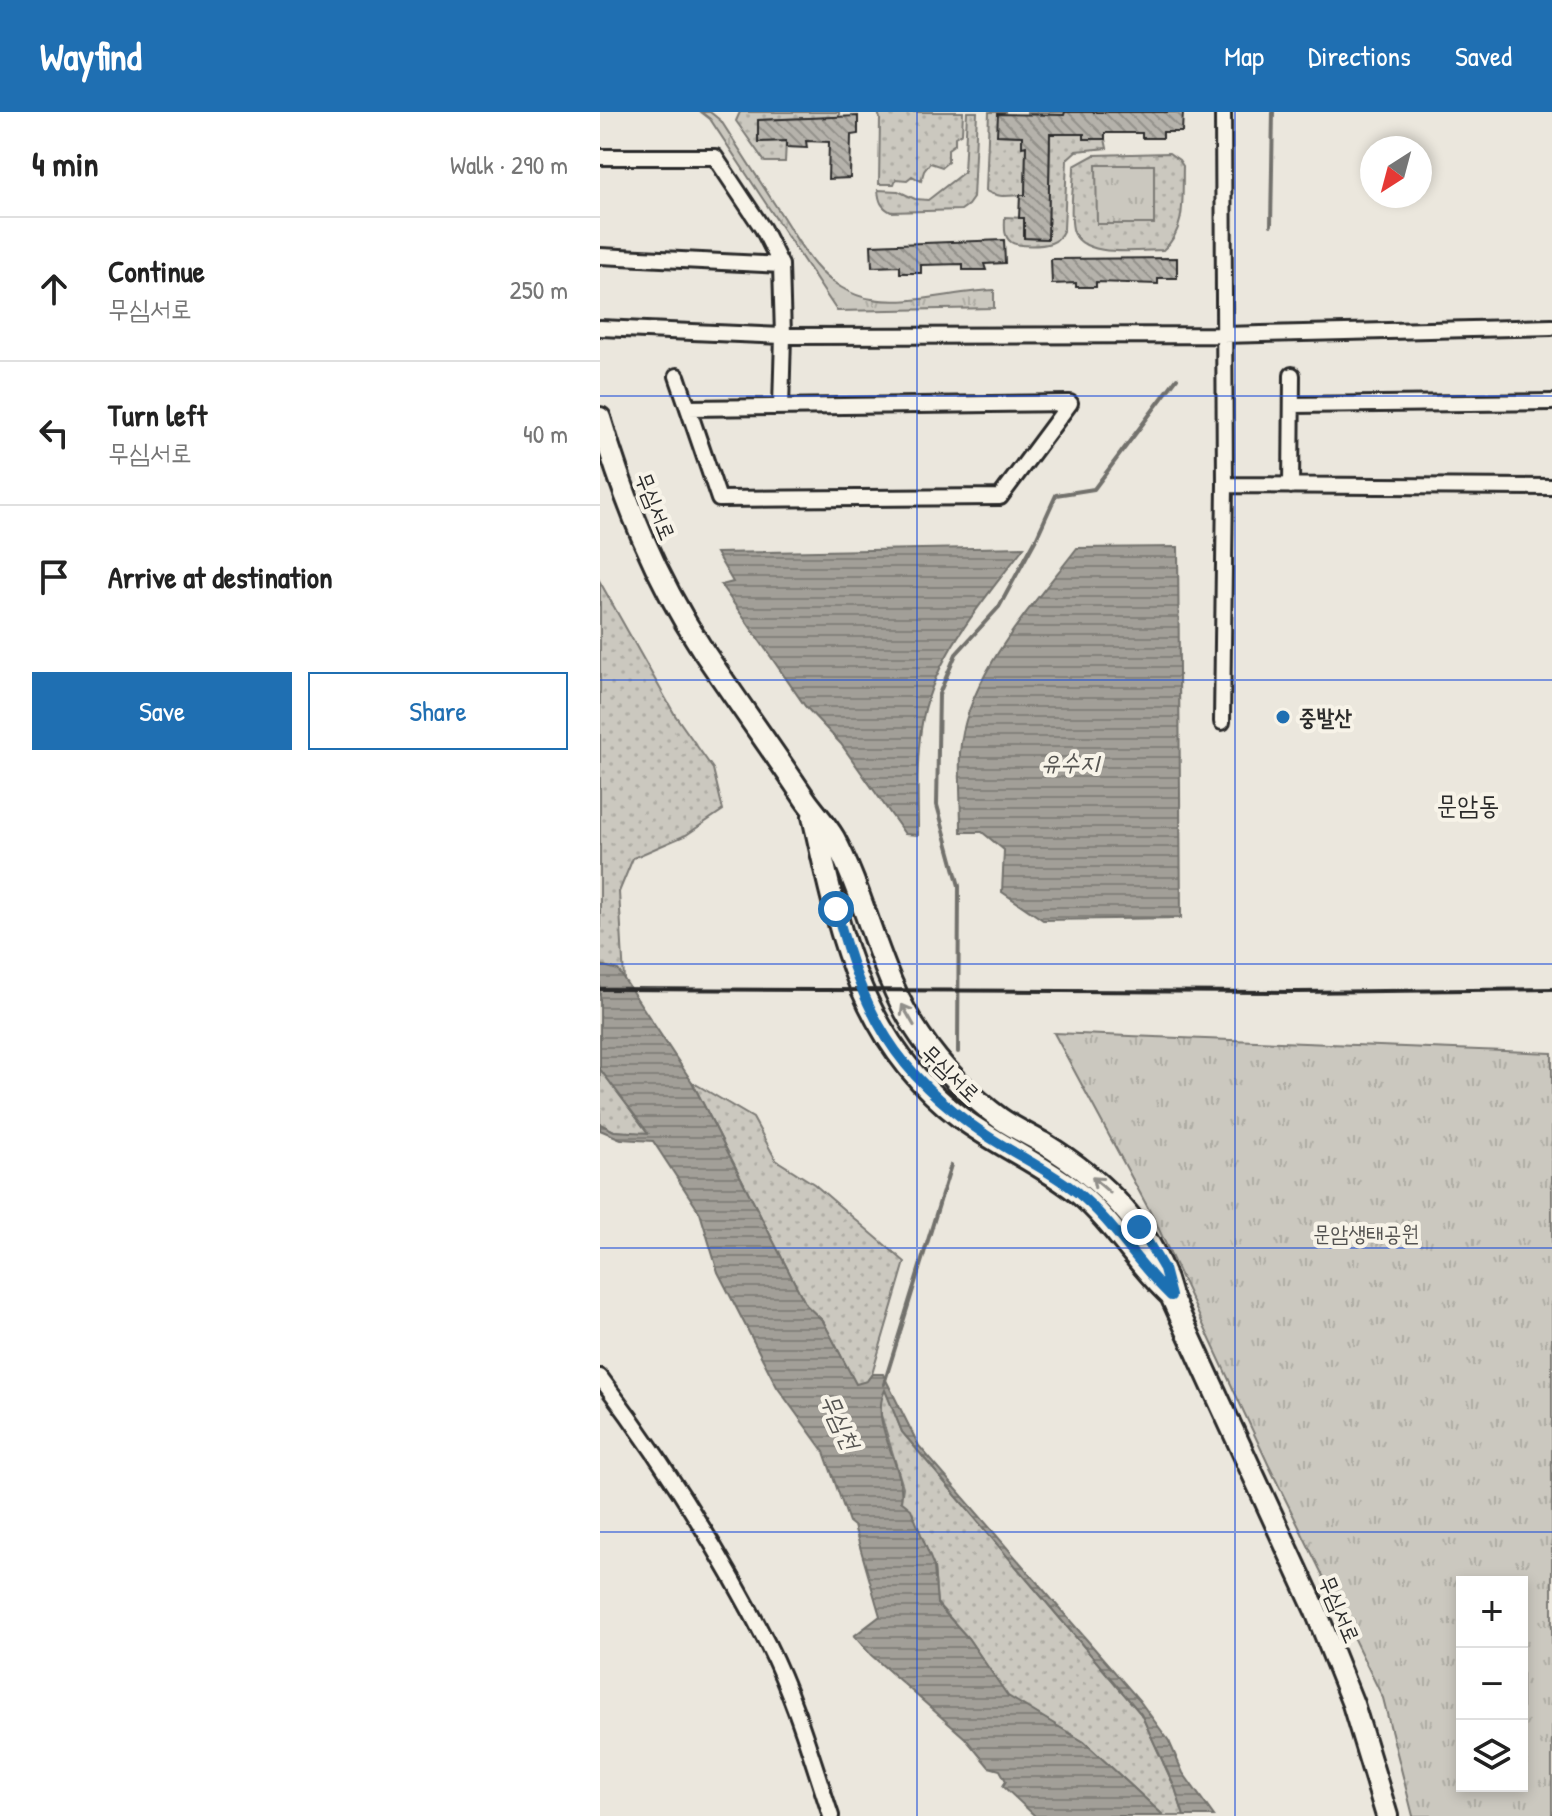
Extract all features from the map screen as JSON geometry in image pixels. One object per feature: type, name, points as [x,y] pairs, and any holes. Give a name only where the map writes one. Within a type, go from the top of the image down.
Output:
[{"type":"street","points":[[1222,722],[1225,485],[1223,112]]},
{"type":"street","points":[[600,157],[715,157],[763,229],[781,265],[781,407]]},
{"type":"street","points":[[600,256],[781,265]]},
{"type":"street","points":[[600,328],[783,336],[1223,335],[1552,327]]},
{"type":"street","points":[[1291,486],[1292,375]]},
{"type":"street","points":[[677,376],[719,499],[1000,497],[1070,403],[688,408]]},
{"type":"street","points":[[1292,405],[1552,402]]},
{"type":"street","name":"무심서로","points":[[600,418],[620,486],[678,611],[833,836],[885,966],[903,1007],[921,1037],[973,1096],[1003,1120],[1080,1167],[1108,1190],[1139,1227],[1164,1269],[1171,1296],[1315,1609],[1353,1704],[1387,1816]]},
{"type":"street","points":[[1225,485],[1552,487]]},
{"type":"street","name":"무심서로","points":[[811,807],[853,971],[877,1025],[896,1052],[933,1095],[961,1117],[989,1137],[1050,1171],[1080,1195],[1113,1225],[1150,1276],[1171,1296]]},
{"type":"street","points":[[600,1377],[644,1435],[707,1536],[769,1647],[831,1816]]},
{"type":"green space","points":[[701,112],[710,112],[721,121],[806,253],[834,282],[856,295],[887,301],[994,290],[994,308],[837,311],[710,119]]},
{"type":"green space","points":[[740,112],[839,112],[839,117],[758,120],[758,142],[786,141],[785,162],[765,162],[736,121]]},
{"type":"green space","points":[[878,112],[963,112],[962,133],[955,137],[955,144],[948,149],[948,162],[942,167],[930,163],[921,181],[912,176],[907,180],[896,179],[894,184],[879,184]]},
{"type":"green space","points":[[967,112],[977,112],[973,198],[968,205],[961,210],[891,212],[885,208],[878,190],[898,191],[915,199],[928,200],[964,172]]},
{"type":"green space","points":[[989,112],[1006,112],[998,114],[998,135],[1022,136],[1022,146],[1026,147],[1025,195],[1000,196],[986,191]]},
{"type":"green space","points":[[1027,112],[1065,112],[1064,133],[1084,134],[1085,139],[1105,139],[1107,148],[1076,151],[1067,159],[1064,229],[1056,241],[1042,245],[1014,244],[1008,240],[1005,231],[1005,217],[1024,218],[1024,238],[1048,239],[1050,142],[1045,141],[1056,115]]},
{"type":"green space","points":[[1169,153],[1183,166],[1183,200],[1176,233],[1163,250],[1111,251],[1086,245],[1078,239],[1071,214],[1074,166],[1094,155]]},
{"type":"green space","points":[[1096,165],[1154,165],[1154,224],[1097,224]]},
{"type":"green space","points":[[600,582],[675,715],[713,769],[723,810],[686,835],[633,858],[619,892],[624,979],[618,970],[600,965]]},
{"type":"green space","name":"문암생태공원","points":[[1054,1033],[1552,1053],[1552,1816],[1413,1816],[1383,1698],[1269,1466],[1155,1221]]},
{"type":"green space","points":[[600,1069],[649,1134],[614,1131],[600,1124]]},
{"type":"green space","points":[[692,1082],[753,1118],[776,1160],[814,1184],[905,1262],[872,1374],[867,1381],[856,1385],[823,1321],[806,1305]]},
{"type":"green space","points":[[885,1389],[902,1432],[1141,1714],[1175,1788],[1184,1816],[1164,1816],[1084,1742],[1008,1697],[968,1638],[937,1603],[934,1567],[901,1501],[903,1487],[881,1415],[881,1398]]},
{"type":"water","points":[[1024,547],[961,632],[936,678],[919,742],[918,835],[905,834],[841,744],[805,706],[721,585],[733,582],[716,553]]},
{"type":"water","name":"유수지","points":[[1178,547],[1181,918],[1043,920],[1002,892],[1004,850],[982,832],[961,832],[960,753],[974,697],[1004,644],[1077,548]]},
{"type":"water","name":"무심천","points":[[600,965],[618,970],[692,1082],[806,1305],[823,1321],[856,1384],[867,1381],[872,1374],[883,1374],[919,1446],[1139,1700],[1169,1741],[1183,1773],[1214,1816],[1184,1816],[1175,1788],[1141,1714],[902,1432],[885,1390],[881,1417],[898,1473],[901,1501],[911,1509],[934,1567],[937,1604],[968,1638],[1008,1696],[1084,1742],[1164,1816],[1035,1816],[1003,1786],[1006,1781],[1000,1770],[989,1767],[965,1738],[871,1655],[854,1636],[880,1616],[854,1526],[849,1522],[824,1452],[777,1387],[718,1272],[700,1213],[653,1141],[621,1139],[600,1130],[600,1124],[614,1131],[648,1133],[600,1069]]},
{"type":"building","points":[[1065,112],[1183,112],[1182,132],[1163,132],[1163,138],[1142,138],[1142,133],[1105,133],[1105,139],[1084,139],[1084,134],[1050,134],[1048,239],[1024,238],[1024,218],[1019,218],[1020,195],[1025,195],[1026,146],[1022,147],[1022,136],[997,135],[998,114],[1064,115]]},
{"type":"building","points":[[858,116],[858,134],[851,135],[850,178],[828,179],[829,142],[806,141],[807,148],[786,147],[786,141],[758,142],[758,120]]},
{"type":"building","points":[[1004,240],[1005,263],[984,264],[986,270],[963,270],[963,264],[921,265],[921,273],[900,273],[900,266],[872,267],[871,245]]},
{"type":"building","points":[[1177,258],[1177,278],[1158,278],[1158,284],[1096,282],[1096,287],[1076,287],[1076,283],[1052,284],[1051,259]]},
{"type":"waterway","points":[[1271,225],[1273,112]]},
{"type":"waterway","points":[[958,1052],[959,886],[937,805],[939,694],[956,654],[999,607],[1056,495],[1094,489],[1177,378]]},
{"type":"waterway","points":[[884,1384],[951,1165]]},
{"type":"railway","points":[[600,989],[1298,992],[1552,989]]},
{"type":"place","name":"중발산","points":[[1283,717]]},
{"type":"district","name":"문암동","points":[[1468,804]]},
{"type":"route","points":[[836,909],[853,971],[877,1025],[915,1076],[961,1117],[1017,1154],[1050,1171],[1080,1195],[1113,1225],[1150,1276],[1171,1296],[1164,1269],[1139,1227]]}]
